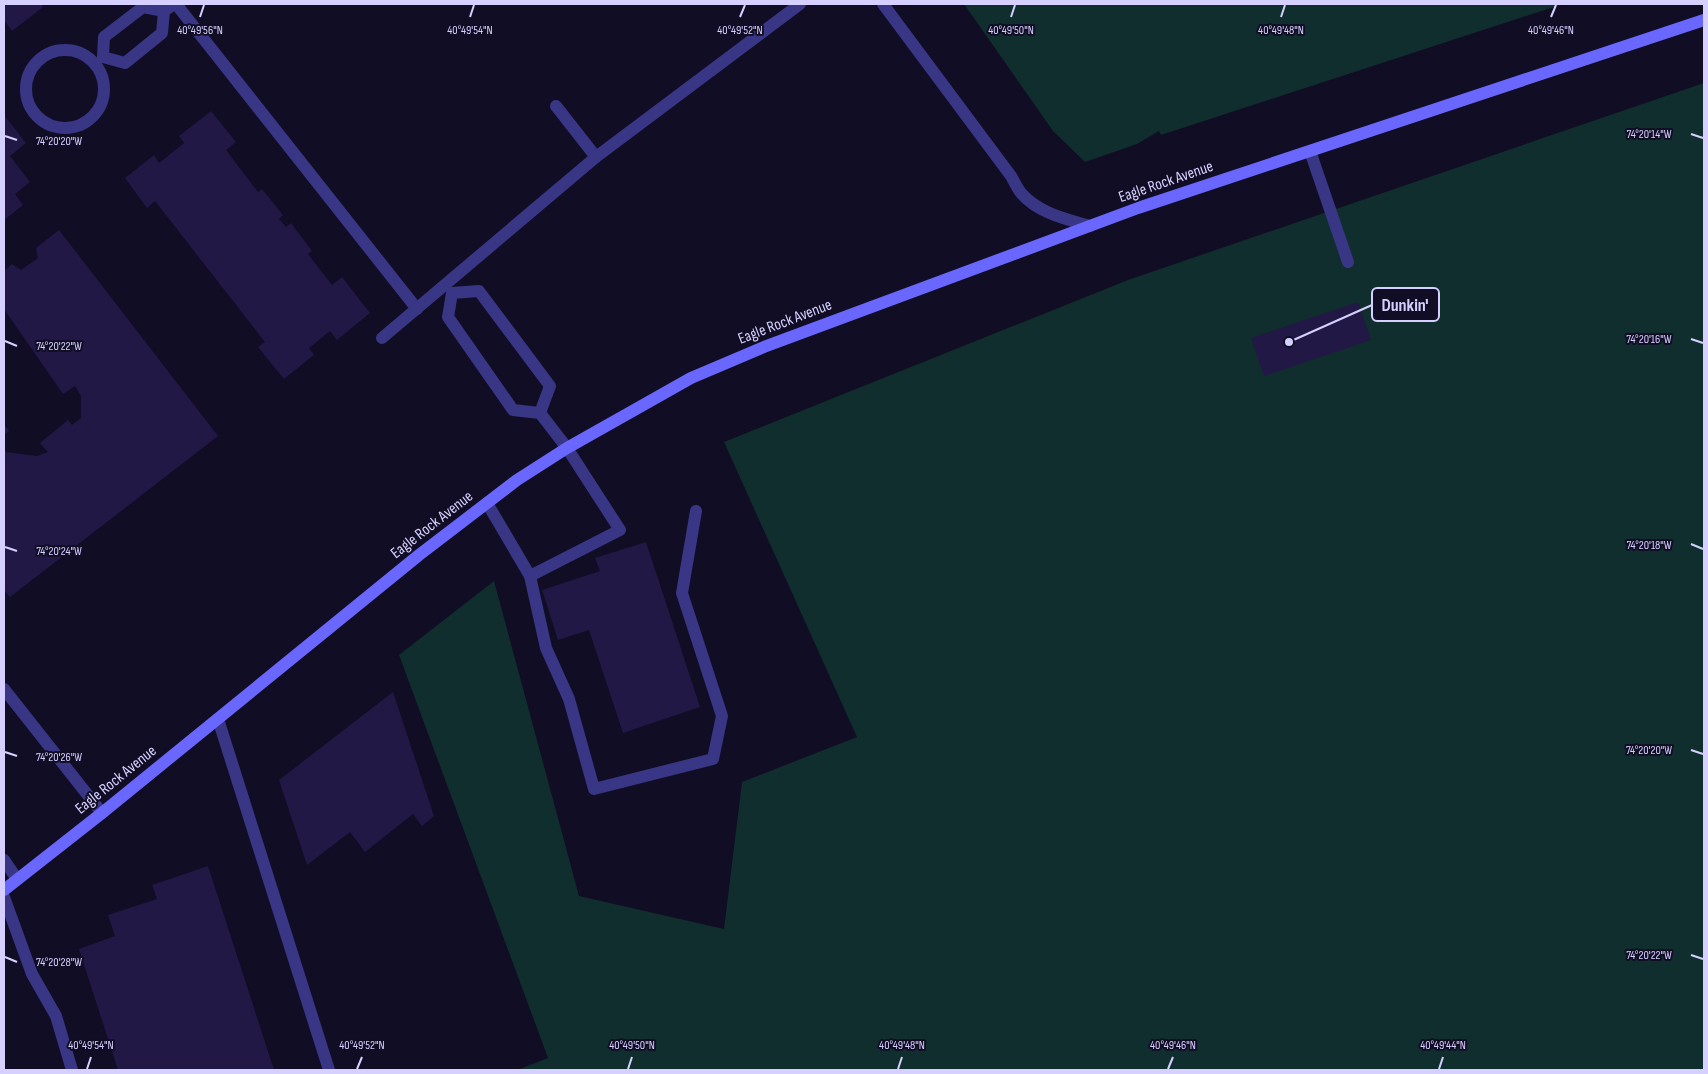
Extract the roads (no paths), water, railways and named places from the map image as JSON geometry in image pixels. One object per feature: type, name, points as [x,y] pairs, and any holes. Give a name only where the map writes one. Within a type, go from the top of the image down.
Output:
[{"type":"main road","name":"Eagle Rock Avenue","points":[[4,890],[102,813],[419,555],[516,480],[566,448],[691,378],[783,340],[1090,226],[1704,20]]},
{"type":"street","points":[[382,338],[417,308],[449,289],[596,157],[800,4]]},
{"type":"street","points":[[882,4],[1005,168],[1021,193],[1032,203],[1051,214],[1090,226]]},
{"type":"street","points":[[171,6],[143,7],[104,37],[99,61],[104,90],[102,102],[96,113],[87,122],[76,127],[63,129],[50,126],[39,119],[30,108],[26,96],[26,82],[31,70],[39,60],[51,52],[64,50],[77,52],[99,61],[125,63],[162,33],[171,6]]},
{"type":"street","points":[[171,6],[417,308]]},
{"type":"street","points":[[556,106],[596,157]]},
{"type":"street","points":[[1310,151],[1348,262]]},
{"type":"street","points":[[449,289],[479,291],[550,386],[540,413]]},
{"type":"street","points":[[449,289],[448,317],[513,410],[540,413],[566,448],[620,530],[530,576]]},
{"type":"street","points":[[487,502],[530,576],[546,648],[569,700],[594,789],[713,759],[722,716],[682,594],[696,511]]},
{"type":"street","points":[[4,689],[102,813]]},
{"type":"street","points":[[218,719],[329,1070]]},
{"type":"street","points":[[4,860],[17,879]]},
{"type":"street","points":[[4,897],[32,974],[56,1016],[72,1070]]},
{"type":"place","name":"Dunkin'","points":[[1289,342]]}]
